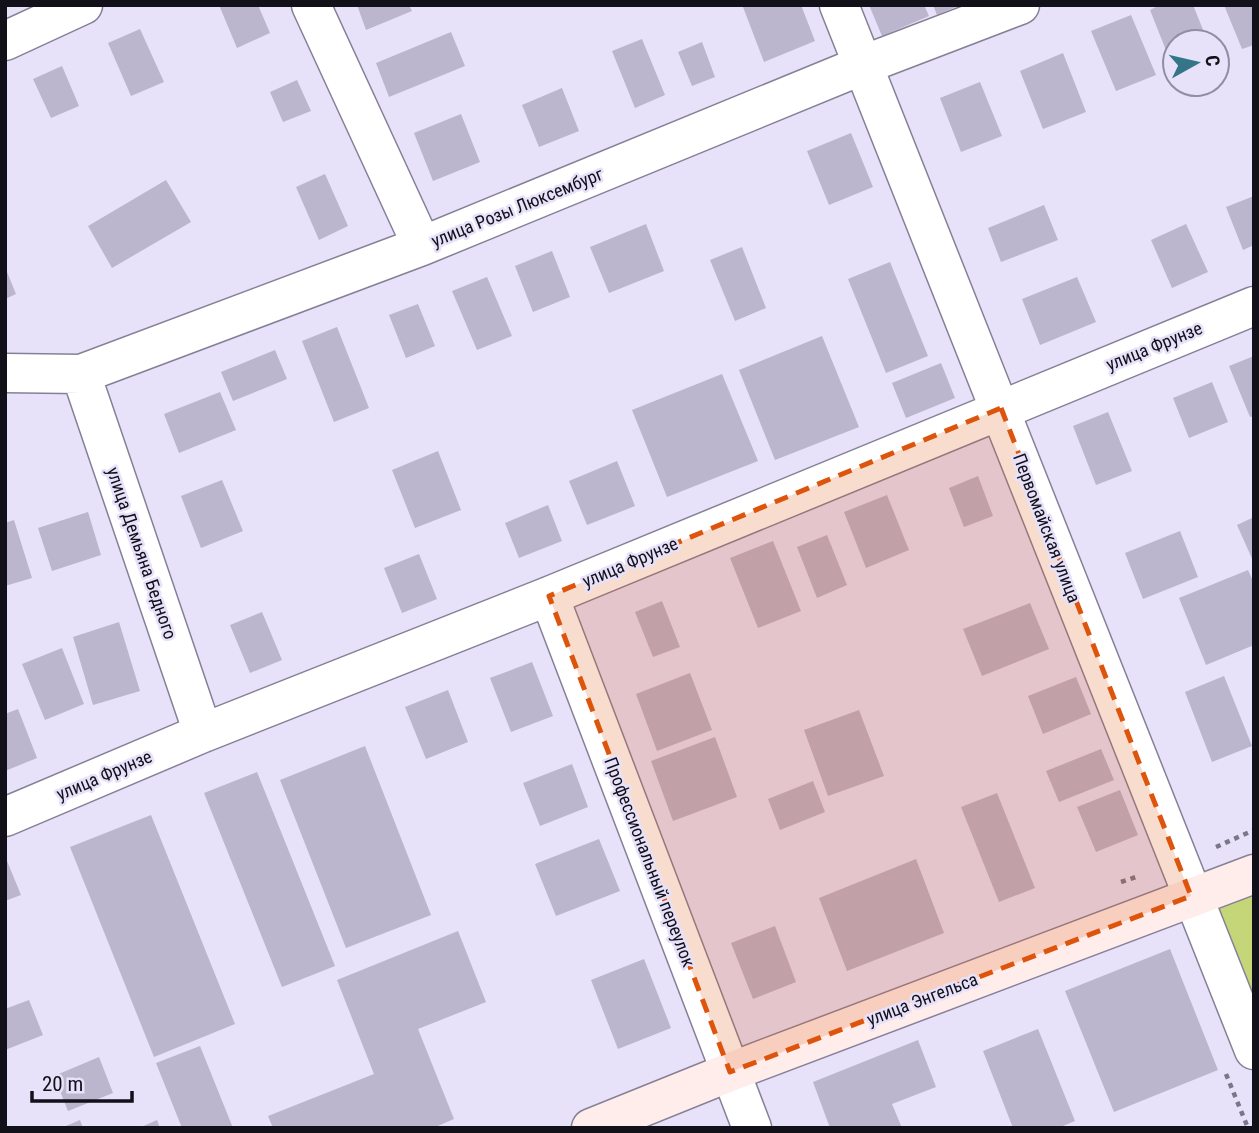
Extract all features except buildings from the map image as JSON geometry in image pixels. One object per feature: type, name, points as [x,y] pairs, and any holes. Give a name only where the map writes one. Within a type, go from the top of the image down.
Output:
[{"type":"main road","name":"улица Энгельса","points":[[591,1128],[730,1072],[1254,874]]},
{"type":"street","points":[[5,41],[83,5]]},
{"type":"street","points":[[311,5],[422,246]]},
{"type":"street","name":"Первомайская улица","points":[[839,5],[1254,1050]]},
{"type":"street","name":"улица Розы Люксембург","points":[[5,373],[81,374],[422,246],[863,65],[1020,5]]},
{"type":"street","name":"улица Фрунзе","points":[[5,817],[203,733],[549,596],[1254,306]]},
{"type":"street","name":"улица Демьяна Бедного","points":[[81,374],[203,733]]},
{"type":"street","name":"Профессиональный переулок","points":[[549,596],[752,1128]]},
{"type":"highlighted area","points":[[1001,408],[1191,896],[730,1072],[549,596]]},
{"type":"green space","points":[[1254,870],[1254,1048],[1191,896]]}]
